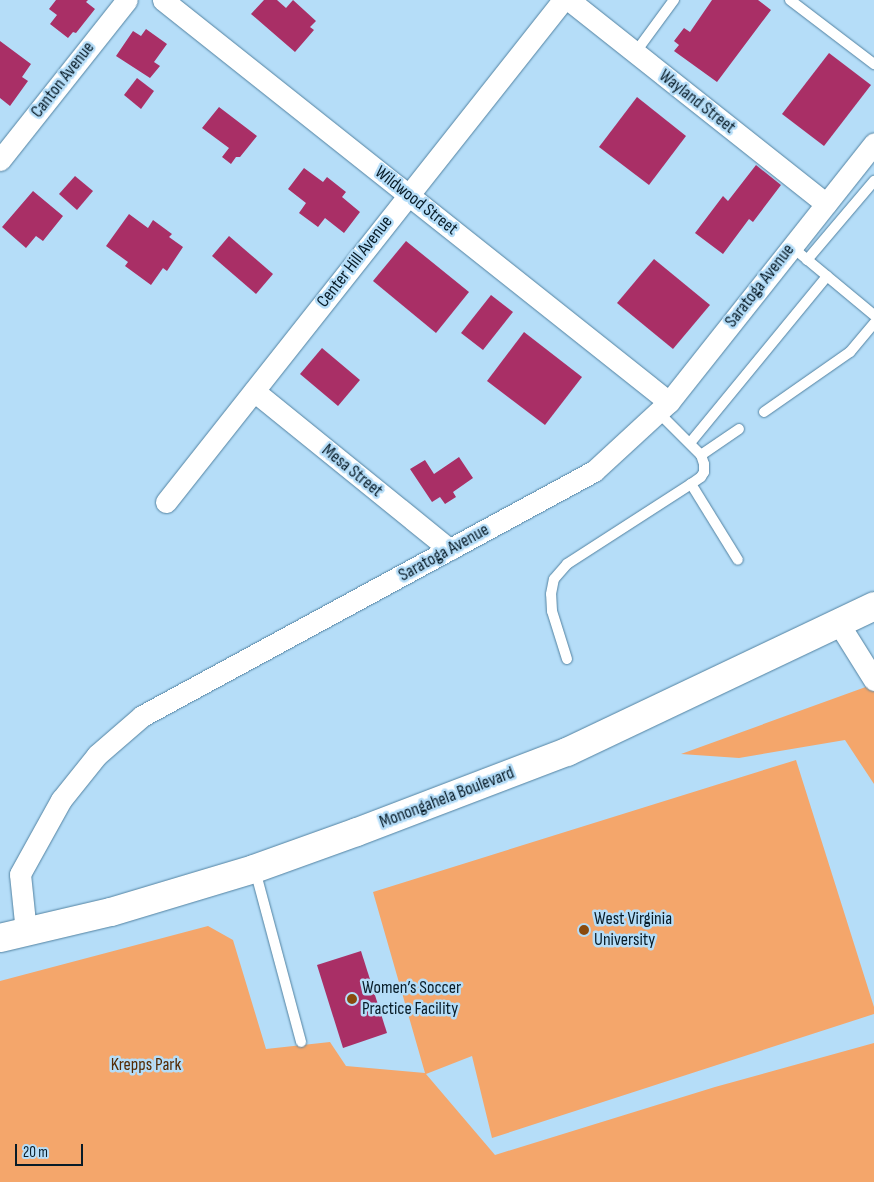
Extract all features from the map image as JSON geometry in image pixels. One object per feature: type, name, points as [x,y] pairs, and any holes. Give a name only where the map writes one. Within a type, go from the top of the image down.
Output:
[{"type":"main road","name":"Monongahela Boulevard","points":[[13,935],[111,912],[254,869],[567,752],[874,606]]},
{"type":"street","name":"Canton Avenue","points":[[0,160],[127,0]]},
{"type":"street","name":"Wildwood Street","points":[[163,0],[408,195],[663,407]]},
{"type":"street","name":"Center Hill Avenue","points":[[166,502],[563,0]]},
{"type":"street","name":"Wayland Street","points":[[569,0],[826,204]]},
{"type":"street","name":"Saratoga Avenue","points":[[13,935],[20,874],[61,800],[97,755],[142,716],[594,471],[663,407],[799,253],[826,204],[874,143]]},
{"type":"street","name":"Mesa Street","points":[[254,391],[450,550]]},
{"type":"street","points":[[839,624],[874,680]]},
{"type":"lane","points":[[635,52],[674,0]]},
{"type":"lane","points":[[790,0],[874,64]]},
{"type":"lane","points":[[874,181],[799,253],[874,315]]},
{"type":"lane","points":[[690,443],[827,276]]},
{"type":"lane","points":[[764,412],[850,352],[874,323]]},
{"type":"lane","points":[[567,659],[552,611],[551,594],[554,579],[567,564],[691,484],[701,477],[704,472],[701,455],[663,407]]},
{"type":"lane","points":[[701,455],[738,429]]},
{"type":"lane","points":[[691,484],[738,560]]},
{"type":"lane","points":[[254,869],[301,1042]]},
{"type":"green space","points":[[874,684],[874,784],[845,740],[739,758],[681,754]]},
{"type":"green space","name":"Krepps Park","points":[[796,760],[874,1007],[874,1014],[492,1138],[472,1056],[426,1074],[495,1155],[715,1087],[874,1043],[874,1182],[0,1182],[0,981],[208,926],[233,940],[266,1049],[330,1042],[346,1066],[425,1073],[373,892]]},
{"type":"building","points":[[56,0],[88,0],[86,2],[95,9],[76,33],[73,32],[68,38],[50,24],[57,15],[49,9]]},
{"type":"building","points":[[264,0],[277,0],[286,8],[293,0],[316,21],[310,27],[314,30],[295,52],[251,14]]},
{"type":"building","points":[[712,0],[758,0],[771,10],[717,82],[674,51],[679,45],[674,41],[684,28],[690,32]]},
{"type":"building","points":[[146,29],[167,44],[154,62],[160,66],[150,78],[116,56],[133,31],[141,36]]},
{"type":"building","points":[[0,41],[31,64],[22,77],[28,81],[10,106],[0,98]]},
{"type":"building","points":[[829,53],[871,85],[824,146],[782,114]]},
{"type":"building","points":[[137,78],[154,91],[141,109],[124,95]]},
{"type":"building","points":[[637,97],[686,136],[649,185],[599,147]]},
{"type":"building","points":[[219,107],[257,136],[240,157],[236,157],[231,164],[222,157],[229,148],[202,128]]},
{"type":"building","points":[[756,165],[781,185],[753,222],[749,219],[723,254],[695,233],[723,196],[728,201]]},
{"type":"building","points":[[304,168],[323,182],[327,177],[346,192],[342,197],[360,212],[344,233],[325,218],[318,227],[299,213],[306,203],[288,189]]},
{"type":"building","points":[[75,176],[93,191],[77,210],[59,194]]},
{"type":"building","points":[[33,191],[63,216],[43,241],[36,236],[26,248],[2,227]]},
{"type":"building","points":[[129,214],[148,228],[153,220],[172,234],[169,237],[183,247],[167,271],[163,268],[151,285],[125,266],[128,262],[106,246]]},
{"type":"building","points":[[229,236],[273,274],[256,294],[212,256]]},
{"type":"building","points":[[406,241],[469,292],[436,333],[373,281]]},
{"type":"building","points":[[654,259],[710,305],[673,349],[617,303]]},
{"type":"building","points":[[491,295],[513,312],[483,350],[461,333]]},
{"type":"building","points":[[524,332],[582,377],[545,425],[487,381]]},
{"type":"building","points":[[322,348],[360,380],[338,406],[300,374]]},
{"type":"building","points":[[459,457],[473,478],[453,492],[456,497],[445,504],[440,497],[432,502],[410,469],[425,460],[434,474]]},
{"type":"building","name":"Women’s Soccer Practice Facility","points":[[361,951],[387,1033],[343,1048],[317,965]]},
{"type":"place","name":"West Virginia University","points":[[584,930]]},
{"type":"place","name":"Women’s Soccer Practice Facility","points":[[352,999]]}]
